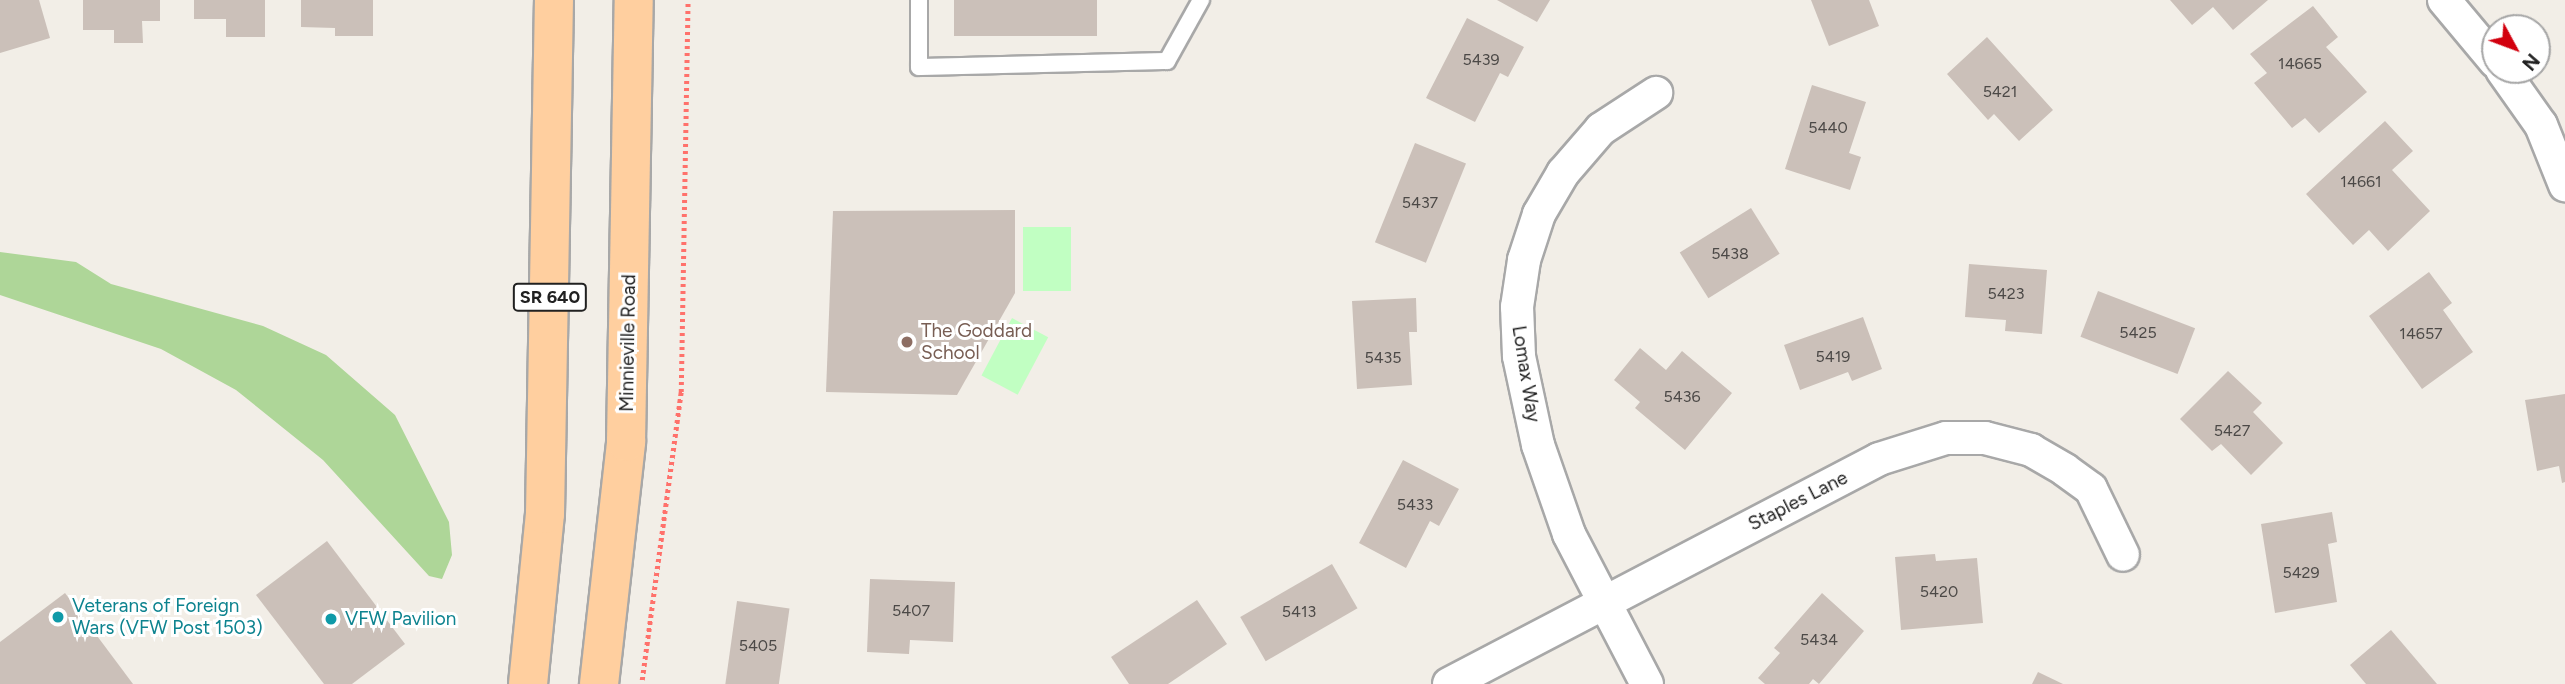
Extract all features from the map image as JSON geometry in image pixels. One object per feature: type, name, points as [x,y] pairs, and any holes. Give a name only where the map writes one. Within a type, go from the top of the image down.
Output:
[{"type":"main road","name":"SR 640","points":[[528,684],[545,514],[554,0]]},
{"type":"main road","name":"Minnieville Road","points":[[599,684],[626,442],[634,0]]},
{"type":"street","points":[[2444,0],[2481,44]]},
{"type":"street","points":[[2512,84],[2541,125],[2565,185]]},
{"type":"street","name":"Lomax Way","points":[[1647,684],[1569,534],[1538,445],[1519,356],[1517,307],[1524,260],[1539,214],[1563,173],[1601,129],[1656,93]]},
{"type":"street","name":"Staples Lane","points":[[1449,684],[1879,459],[1946,438],[1985,438],[2031,450],[2065,470],[2091,489],[2123,555]]},
{"type":"lane","points":[[919,0],[919,67],[1167,61],[1201,0]]},
{"type":"path","points":[[642,684],[681,392],[688,0]]},
{"type":"green space","points":[[1023,227],[1071,227],[1071,291],[1023,291]]},
{"type":"green space","points":[[0,252],[76,262],[111,284],[263,326],[326,355],[395,415],[449,522],[452,555],[442,579],[429,576],[323,460],[236,390],[161,349],[0,295]]},
{"type":"green space","points":[[1012,318],[1048,337],[1018,395],[981,375]]},
{"type":"building","points":[[0,0],[39,0],[50,38],[0,53]]},
{"type":"building","points":[[83,0],[160,0],[160,21],[142,21],[143,43],[114,43],[114,30],[83,30]]},
{"type":"building","points":[[194,0],[265,0],[265,37],[226,37],[226,19],[194,19]]},
{"type":"building","points":[[301,0],[373,0],[373,36],[335,36],[335,28],[301,27]]},
{"type":"building","points":[[954,0],[1097,0],[1097,36],[954,36]]},
{"type":"building","points":[[1497,0],[1550,0],[1537,22]]},
{"type":"building","points":[[1811,0],[1869,0],[1879,26],[1829,46]]},
{"type":"building","points":[[2170,0],[2268,0],[2233,30],[2213,7],[2192,25]]},
{"type":"building","points":[[2313,6],[2338,37],[2326,47],[2367,92],[2319,133],[2305,118],[2292,128],[2254,83],[2267,73],[2250,54]]},
{"type":"building","points":[[1467,18],[1524,47],[1508,77],[1500,73],[1475,122],[1426,98]]},
{"type":"building","points":[[1987,37],[2053,110],[2019,141],[1994,114],[1988,120],[1947,74]]},
{"type":"building","points":[[1812,85],[1866,102],[1849,153],[1861,157],[1850,190],[1785,169]]},
{"type":"building","points":[[2385,121],[2413,151],[2392,170],[2430,211],[2388,251],[2369,230],[2353,245],[2306,194]]},
{"type":"building","points":[[1415,143],[1466,164],[1426,263],[1375,242]]},
{"type":"building","points":[[1751,208],[1780,254],[1708,298],[1680,253]]},
{"type":"building","name":"The Goddard School","points":[[1015,210],[1015,293],[957,395],[826,392],[833,211]]},
{"type":"building","points":[[1969,264],[2047,270],[2042,334],[2005,331],[2006,320],[1965,317]]},
{"type":"building","points":[[2429,272],[2452,303],[2443,310],[2473,352],[2422,389],[2369,316]]},
{"type":"building","points":[[2098,291],[2195,328],[2178,374],[2080,337]]},
{"type":"building","points":[[1416,298],[1417,332],[1409,332],[1412,385],[1357,389],[1352,301]]},
{"type":"building","points":[[1863,317],[1882,369],[1852,381],[1848,372],[1800,390],[1784,345]]},
{"type":"building","points":[[1640,348],[1666,370],[1682,351],[1732,393],[1685,450],[1635,408],[1640,402],[1614,380]]},
{"type":"building","points":[[2228,371],[2262,403],[2253,412],[2283,443],[2251,475],[2221,444],[2212,451],[2180,419]]},
{"type":"building","points":[[2565,394],[2565,482],[2562,483],[2559,466],[2537,471],[2525,400]]},
{"type":"building","points":[[1403,460],[1459,489],[1439,526],[1430,521],[1406,568],[1359,543]]},
{"type":"building","points":[[2332,512],[2337,542],[2328,544],[2337,602],[2275,613],[2261,524]]},
{"type":"building","name":"VFW Pavilion","points":[[327,541],[405,644],[352,684],[324,684],[256,595]]},
{"type":"building","points":[[1935,554],[1936,561],[1977,558],[1983,623],[1901,630],[1895,557]]},
{"type":"building","points":[[1332,564],[1358,608],[1266,661],[1240,617]]},
{"type":"building","points":[[870,579],[955,582],[953,642],[910,640],[909,654],[867,652]]},
{"type":"building","name":"Veterans of Foreign Wars (VFW Post 1503)","points":[[65,593],[133,684],[0,684],[0,642]]},
{"type":"building","points":[[1822,593],[1864,631],[1819,684],[1813,679],[1809,684],[1765,684],[1758,678],[1780,653],[1774,648]]},
{"type":"building","points":[[1197,600],[1227,644],[1168,684],[1129,684],[1111,657]]},
{"type":"building","points":[[737,601],[789,608],[779,684],[725,684]]},
{"type":"building","points":[[2391,630],[2437,684],[2366,684],[2350,665]]},
{"type":"building","points":[[2038,672],[2063,684],[2032,684]]},
{"type":"place","name":"The Goddard School","points":[[907,342]]},
{"type":"place","name":"Veterans of Foreign Wars (VFW Post 1503)","points":[[58,617]]},
{"type":"place","name":"VFW Pavilion","points":[[331,619]]}]
